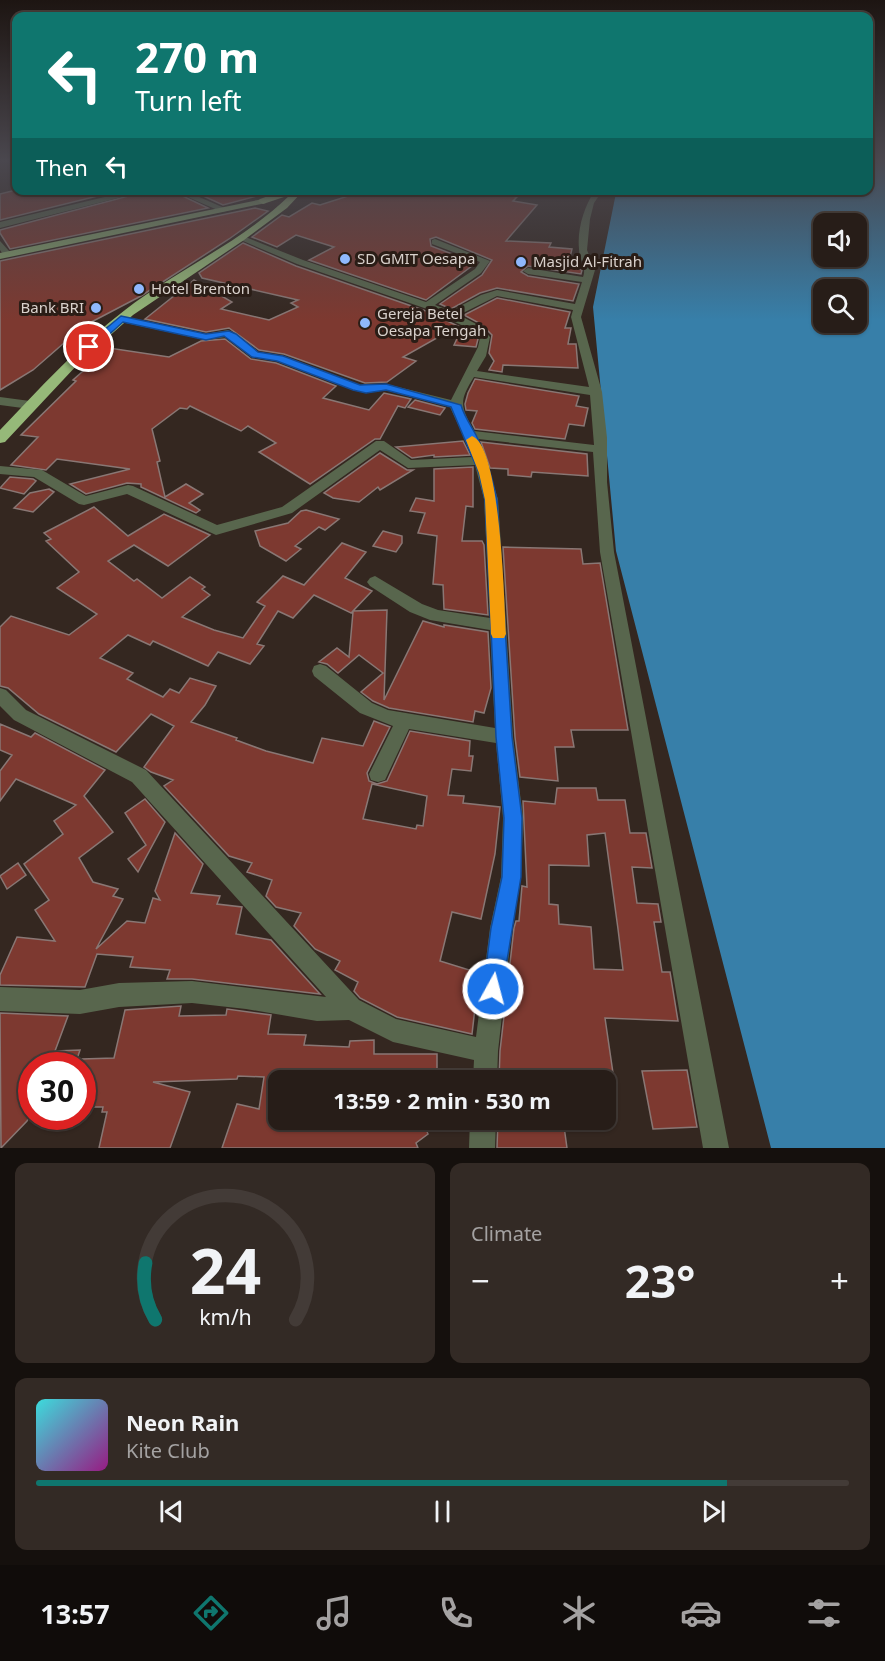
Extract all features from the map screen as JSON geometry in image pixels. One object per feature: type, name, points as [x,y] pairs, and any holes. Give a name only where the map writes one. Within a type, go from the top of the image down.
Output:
[{"type":"highway","points":[[0,439],[74,361],[121,319],[274,214]]},
{"type":"main road","points":[[3,255],[207,214]]},
{"type":"street","points":[[0,225],[48,214]]},
{"type":"street","points":[[587,214],[583,250],[590,270],[576,317],[596,392],[602,438],[599,449],[607,552],[716,1148]]},
{"type":"street","points":[[240,238],[298,261],[428,304],[483,333],[484,346],[459,394],[456,405],[480,461],[491,500],[504,737],[513,818],[511,877],[501,928],[485,1070]]},
{"type":"street","points":[[428,304],[478,271],[486,261],[435,242]]},
{"type":"street","points":[[0,244],[3,255]]},
{"type":"street","points":[[528,271],[587,280]]},
{"type":"street","points":[[450,316],[484,297],[497,293],[580,308]]},
{"type":"street","points":[[121,319],[206,337],[225,333],[233,336],[255,355],[279,358],[357,388],[366,390],[386,387],[456,405]]},
{"type":"street","points":[[471,373],[596,392]]},
{"type":"street","points":[[0,401],[30,405]]},
{"type":"street","points":[[470,434],[599,449]]},
{"type":"street","points":[[0,470],[37,473],[84,501],[128,489],[216,530],[287,510],[331,480],[331,477],[347,464],[380,444],[408,464],[480,461]]},
{"type":"street","points":[[375,582],[416,608],[436,616],[498,625]]},
{"type":"street","points":[[320,671],[366,708],[404,721],[504,737]]},
{"type":"street","points":[[0,695],[20,715],[139,777],[351,1008],[393,1030],[486,1051]]},
{"type":"street","points":[[378,774],[404,721]]},
{"type":"street","points":[[0,999],[80,1002],[119,995],[192,993],[246,997],[317,1009],[351,1008]]},
{"type":"street","points":[[482,1148],[483,1130]]},
{"type":"water","points":[[612,214],[813,214],[813,267],[867,267],[867,214],[885,214],[885,1148],[771,1148],[616,551],[593,307]]},
{"type":"building","points":[[0,214],[26,214],[0,220]]},
{"type":"building","points":[[62,214],[181,214],[10,249],[0,230]]},
{"type":"building","points":[[228,214],[264,214],[141,296],[78,329],[80,329],[33,370],[0,390],[0,261]]},
{"type":"building","points":[[295,214],[530,214],[506,241],[551,243],[549,247],[572,249],[568,265],[582,270],[581,274],[528,266],[521,272],[528,276],[579,284],[573,301],[497,288],[480,293],[451,309],[440,304],[482,275],[492,260],[436,237],[430,239],[431,246],[476,263],[426,300],[309,260],[334,247],[296,235],[277,247],[252,237],[282,215],[289,217]]},
{"type":"building","points":[[243,243],[296,266],[426,311],[458,326],[403,357],[416,361],[387,382],[365,383],[284,354],[259,350],[229,328],[206,332],[145,319],[194,280],[232,302],[221,309],[269,320],[298,307],[291,303],[298,300],[202,278],[199,273]]},
{"type":"building","points":[[497,298],[570,312],[565,328],[571,328],[568,344],[576,344],[578,368],[503,365],[502,372],[489,370],[494,361],[489,353],[492,335],[481,324],[464,315]]},
{"type":"building","points":[[462,328],[478,339],[476,347],[454,345]]},
{"type":"building","points":[[225,339],[251,359],[276,363],[336,386],[323,398],[369,410],[384,393],[411,399],[405,408],[398,406],[380,439],[375,439],[310,484],[259,452],[276,443],[248,426],[241,431],[190,406],[187,409],[180,408],[152,429],[160,461],[157,462],[165,497],[186,484],[203,494],[189,503],[200,510],[196,513],[141,487],[141,484],[127,483],[86,494],[70,484],[130,469],[57,459],[46,470],[11,465],[38,437],[21,435],[76,381],[73,380],[109,348],[169,357],[201,341]]},
{"type":"building","points":[[475,379],[579,396],[576,406],[588,408],[584,426],[569,424],[565,439],[475,429],[472,423],[477,411],[466,410],[465,404]]},
{"type":"building","points":[[415,400],[445,408],[440,415],[408,407]]},
{"type":"building","points":[[463,441],[470,455],[434,457],[434,455],[412,458],[396,447]]},
{"type":"building","points":[[481,442],[587,454],[588,476],[532,472],[531,477],[508,475],[508,469],[490,468]]},
{"type":"building","points":[[380,453],[407,470],[413,470],[380,490],[378,487],[359,502],[333,498],[324,493]]},
{"type":"building","points":[[473,467],[473,507],[466,506],[462,541],[482,541],[484,545],[488,615],[444,609],[443,585],[433,584],[437,536],[418,533],[425,513],[410,511],[416,498],[434,501],[434,469]]},
{"type":"building","points":[[10,477],[36,481],[24,494],[0,488]]},
{"type":"building","points":[[49,489],[54,492],[33,512],[14,508],[30,493]]},
{"type":"building","points":[[94,507],[128,536],[164,514],[210,535],[168,566],[134,545],[108,561],[134,581],[137,579],[162,598],[190,577],[205,587],[202,589],[210,595],[182,617],[214,630],[243,638],[265,606],[257,602],[283,576],[304,585],[342,543],[366,552],[345,578],[372,591],[353,611],[387,610],[384,700],[423,621],[444,627],[444,625],[488,632],[491,688],[484,713],[475,711],[473,722],[389,708],[373,701],[361,692],[383,673],[359,655],[338,673],[327,664],[319,662],[337,648],[349,657],[353,612],[314,595],[293,618],[278,611],[257,644],[264,646],[250,664],[218,652],[208,666],[153,641],[150,645],[128,635],[100,658],[133,673],[127,679],[163,697],[170,689],[179,693],[190,678],[216,686],[205,705],[191,722],[266,751],[313,763],[322,738],[363,746],[374,721],[390,727],[367,773],[369,781],[377,784],[387,781],[410,731],[470,741],[469,756],[473,756],[471,771],[452,769],[448,795],[464,796],[463,803],[500,807],[495,854],[481,919],[452,912],[440,961],[479,973],[472,1034],[397,1017],[360,998],[354,991],[358,982],[335,970],[340,961],[315,949],[294,926],[301,913],[276,907],[266,896],[272,880],[247,872],[252,863],[229,856],[164,786],[173,780],[144,767],[174,726],[151,714],[116,752],[39,714],[8,688],[0,686],[0,627],[11,616],[69,635],[97,614],[57,588],[79,572],[46,541],[51,539],[44,533]],"holes":[[[372,784],[427,796],[423,826],[417,825],[416,829],[363,819]]]},
{"type":"building","points":[[306,510],[339,519],[325,530],[319,527],[295,546],[301,549],[286,561],[260,546],[255,531],[288,523],[301,511]]},
{"type":"building","points":[[383,531],[402,536],[402,543],[396,552],[373,546]]},
{"type":"building","points":[[503,547],[581,549],[583,564],[600,563],[628,730],[571,730],[574,747],[555,747],[558,781],[520,777],[515,737]]},
{"type":"building","points":[[0,724],[31,737],[35,733],[105,770],[84,796],[113,832],[79,858],[93,882],[118,889],[113,896],[123,899],[96,949],[127,921],[145,923],[153,898],[160,900],[155,891],[175,833],[203,864],[191,893],[220,896],[217,904],[242,907],[236,934],[271,940],[320,994],[192,979],[167,979],[170,970],[130,967],[133,957],[97,954],[85,987],[0,985],[0,975],[17,937],[55,941],[35,910],[49,900],[24,864],[63,834],[54,821],[76,805],[16,779],[0,801],[0,771],[12,755],[0,750]]},
{"type":"building","points":[[557,788],[596,788],[598,800],[625,800],[630,833],[646,833],[652,868],[632,867],[637,903],[658,904],[661,922],[654,922],[662,972],[670,972],[678,1021],[605,1018],[613,1070],[499,1070],[514,928],[516,921],[519,921],[522,886],[527,887],[523,801],[555,804]],"holes":[[[605,833],[623,970],[594,969],[591,927],[559,924],[558,905],[549,904],[549,865],[589,866],[587,835]]]},
{"type":"building","points":[[145,799],[165,822],[138,872],[128,859],[146,845],[125,813]]},
{"type":"building","points":[[18,863],[26,875],[7,889],[0,876]]},
{"type":"building","points":[[181,1006],[179,1016],[226,1015],[227,1009],[271,1015],[268,1034],[306,1035],[304,1045],[349,1047],[350,1041],[374,1040],[374,1054],[437,1054],[437,1070],[268,1070],[268,1130],[426,1130],[428,1134],[416,1143],[418,1148],[222,1148],[237,1104],[259,1109],[264,1077],[238,1076],[237,1079],[153,1082],[190,1092],[170,1148],[99,1148],[107,1112],[102,1112],[103,1107],[96,1107],[96,1059],[114,1058],[125,1010]]},
{"type":"building","points":[[0,1013],[68,1016],[55,1051],[80,1050],[79,1052],[18,1052],[18,1130],[1,1148]]},
{"type":"building","points":[[687,1070],[697,1127],[653,1129],[642,1071]]},
{"type":"building","points":[[498,1130],[565,1130],[567,1148],[497,1148]]},
{"type":"slow traffic","points":[[472,440],[485,473],[491,500],[498,634]]},
{"type":"place","name":"SD GMIT Oesapa","points":[[345,259]]},
{"type":"place","name":"Masjid Al-Fitrah","points":[[521,262]]},
{"type":"place","name":"Hotel Brenton","points":[[139,289]]},
{"type":"place","name":"Bank BRI","points":[[96,308]]},
{"type":"place","name":"Gereja Betel Oesapa Tengah","points":[[365,323]]},
{"type":"route","points":[[89,347],[121,319],[206,337],[225,333],[233,336],[255,355],[279,358],[357,388],[366,390],[386,387],[456,405],[485,473],[491,500],[504,737],[511,782],[513,818],[511,877],[493,989]]}]
